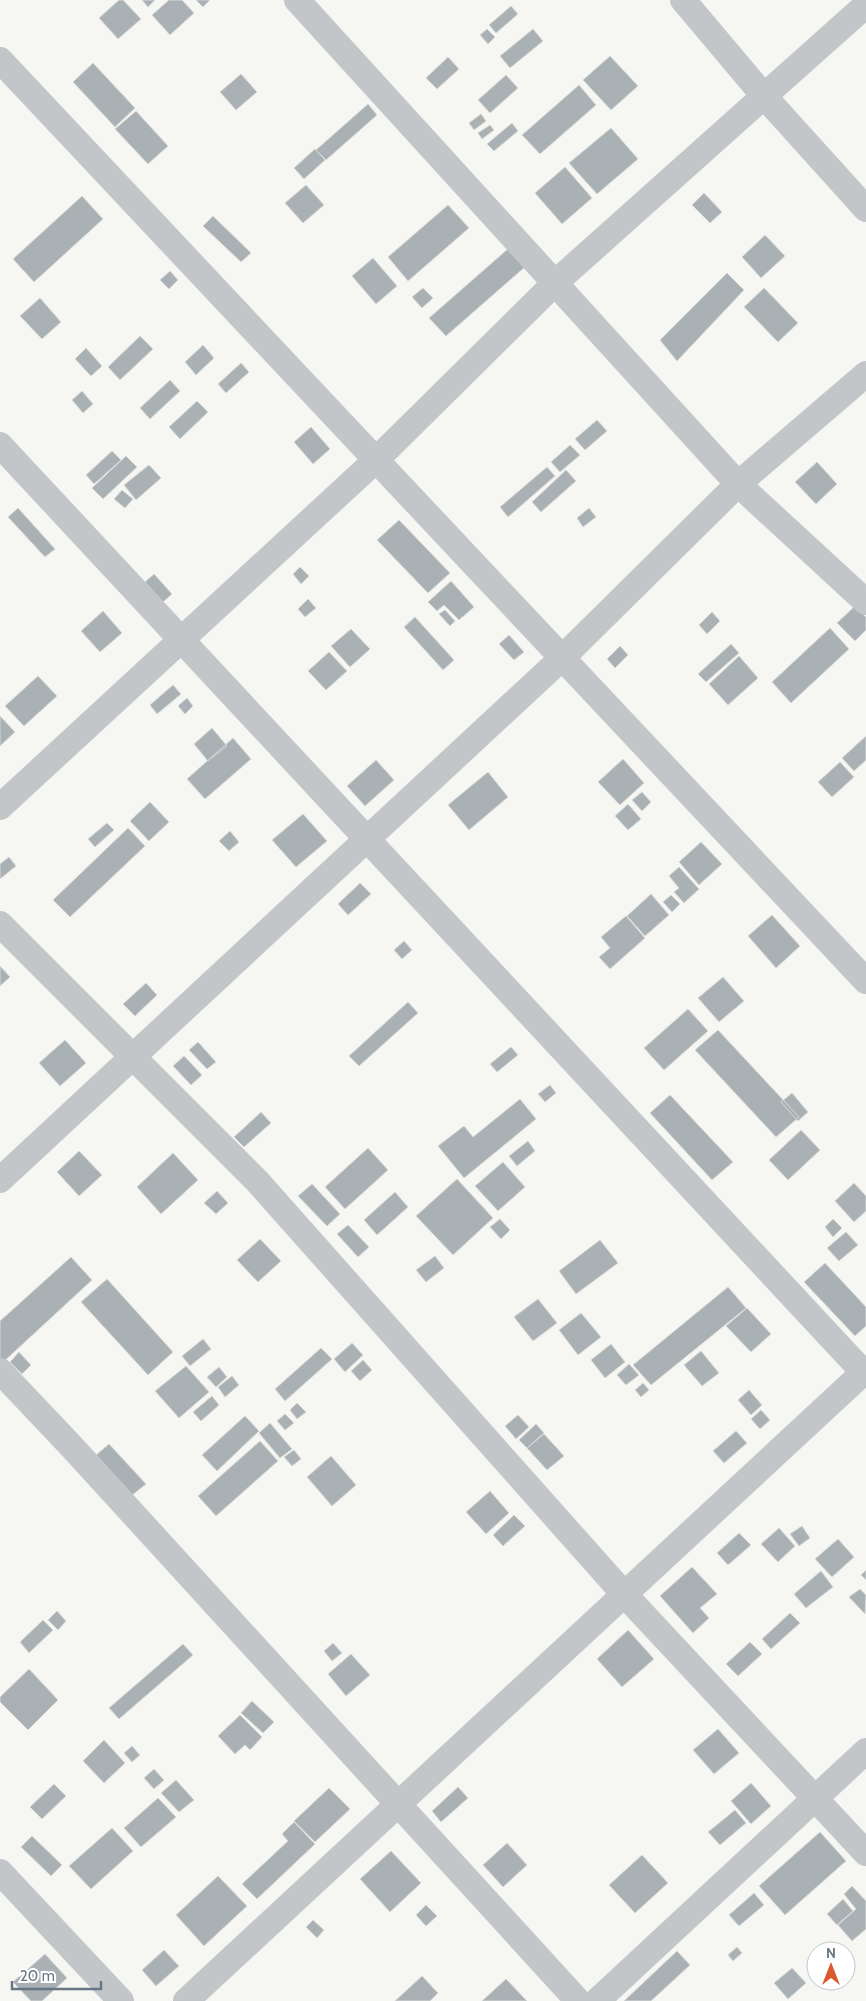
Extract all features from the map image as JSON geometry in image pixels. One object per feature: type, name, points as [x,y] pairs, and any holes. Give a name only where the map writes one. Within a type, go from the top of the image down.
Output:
[{"type":"street","points":[[297,0],[556,282],[738,484],[866,602]]},
{"type":"street","points":[[683,0],[763,95],[866,209]]},
{"type":"street","points":[[0,807],[376,460],[556,282],[763,95],[866,5]]},
{"type":"street","points":[[0,60],[866,981]]},
{"type":"street","points":[[0,1180],[562,658],[738,484],[866,374]]},
{"type":"street","points":[[0,445],[865,1372],[186,2001]]},
{"type":"street","points":[[0,924],[257,1181],[624,1594],[866,1853]]},
{"type":"street","points":[[0,1371],[578,2001]]},
{"type":"street","points":[[597,2001],[866,1751]]},
{"type":"street","points":[[0,1872],[121,2001]]},
{"type":"building","points":[[119,0],[123,0],[141,19],[118,39],[99,18]]},
{"type":"building","points":[[142,0],[155,0],[148,7]]},
{"type":"building","points":[[169,0],[182,0],[194,13],[170,35],[152,15]]},
{"type":"building","points":[[196,0],[210,0],[203,7]]},
{"type":"building","points":[[511,6],[518,14],[496,33],[489,25]]},
{"type":"building","points":[[487,29],[495,37],[488,44],[480,35]]},
{"type":"building","points":[[533,29],[543,41],[510,68],[500,56]]},
{"type":"building","points":[[610,56],[638,86],[611,110],[583,80]]},
{"type":"building","points":[[448,57],[459,69],[437,89],[426,78]]},
{"type":"building","points":[[93,63],[135,108],[115,127],[73,82]]},
{"type":"building","points":[[241,74],[257,92],[236,110],[220,92]]},
{"type":"building","points":[[506,75],[518,88],[490,113],[478,100]]},
{"type":"building","points":[[579,85],[596,105],[540,154],[522,135]]},
{"type":"building","points":[[368,104],[377,115],[326,160],[316,150]]},
{"type":"building","points":[[136,111],[168,146],[148,164],[115,129]]},
{"type":"building","points":[[481,114],[486,121],[474,130],[469,123]]},
{"type":"building","points":[[512,123],[518,131],[494,151],[487,144]]},
{"type":"building","points":[[490,125],[494,130],[482,139],[478,133]]},
{"type":"building","points":[[611,128],[638,159],[597,194],[569,163]]},
{"type":"building","points":[[315,149],[325,160],[304,179],[294,168]]},
{"type":"building","points":[[565,167],[592,198],[562,224],[535,193]]},
{"type":"building","points":[[306,185],[324,205],[303,223],[285,203]]},
{"type":"building","points":[[704,193],[722,212],[710,223],[692,205]]},
{"type":"building","points":[[82,196],[103,219],[34,282],[13,259]]},
{"type":"building","points":[[448,205],[469,228],[408,281],[388,257]]},
{"type":"building","points":[[213,216],[251,253],[241,262],[203,226]]},
{"type":"building","points":[[765,235],[785,256],[761,278],[742,257]]},
{"type":"building","points":[[509,248],[526,266],[446,336],[429,318]]},
{"type":"building","points":[[373,258],[397,286],[376,304],[352,276]]},
{"type":"building","points":[[170,271],[178,280],[169,289],[160,280]]},
{"type":"building","points":[[727,273],[744,290],[677,361],[660,340]]},
{"type":"building","points":[[423,288],[433,298],[422,308],[412,297]]},
{"type":"building","points":[[764,288],[798,323],[778,342],[744,307]]},
{"type":"building","points":[[40,298],[61,322],[42,339],[20,316]]},
{"type":"building","points":[[140,336],[153,349],[120,380],[108,367]]},
{"type":"building","points":[[203,345],[214,358],[196,375],[185,362]]},
{"type":"building","points":[[86,348],[102,366],[91,376],[75,359]]},
{"type":"building","points":[[241,363],[249,372],[226,393],[218,384]]},
{"type":"building","points":[[170,380],[180,391],[150,419],[140,408]]},
{"type":"building","points":[[82,391],[93,404],[83,413],[72,400]]},
{"type":"building","points":[[197,401],[208,412],[180,439],[169,427]]},
{"type":"building","points":[[597,420],[607,431],[585,450],[575,439]]},
{"type":"building","points":[[311,427],[330,449],[313,464],[294,442]]},
{"type":"building","points":[[570,445],[580,455],[560,472],[551,462]]},
{"type":"building","points":[[112,451],[121,460],[94,484],[86,475]]},
{"type":"building","points":[[126,456],[137,467],[103,499],[92,488]]},
{"type":"building","points":[[817,462],[837,484],[816,504],[795,482]]},
{"type":"building","points":[[149,465],[161,478],[136,500],[124,485]]},
{"type":"building","points":[[547,467],[555,476],[508,517],[500,507]]},
{"type":"building","points":[[566,470],[576,481],[541,512],[532,502]]},
{"type":"building","points":[[122,490],[133,499],[125,508],[114,499]]},
{"type":"building","points":[[18,508],[55,549],[45,557],[8,517]]},
{"type":"building","points":[[589,508],[596,517],[583,527],[577,518]]},
{"type":"building","points":[[399,520],[450,573],[428,593],[377,540]]},
{"type":"building","points":[[300,567],[309,576],[301,584],[293,574]]},
{"type":"building","points":[[154,574],[172,594],[163,602],[145,582]]},
{"type":"building","points":[[451,581],[474,607],[459,620],[444,605],[437,611],[428,602]]},
{"type":"building","points":[[308,599],[316,608],[305,617],[298,609]]},
{"type":"building","points":[[855,606],[866,617],[866,630],[855,641],[837,623]]},
{"type":"building","points":[[445,610],[455,621],[450,626],[439,614]]},
{"type":"building","points":[[103,611],[122,633],[100,652],[81,631]]},
{"type":"building","points":[[712,612],[720,621],[707,634],[699,625]]},
{"type":"building","points":[[415,617],[454,660],[443,670],[404,627]]},
{"type":"building","points":[[830,628],[849,649],[791,703],[772,682]]},
{"type":"building","points":[[351,629],[370,649],[350,667],[331,646]]},
{"type":"building","points":[[509,635],[524,652],[514,660],[499,644]]},
{"type":"building","points":[[731,644],[739,653],[706,682],[698,674]]},
{"type":"building","points":[[620,646],[628,655],[615,668],[607,659]]},
{"type":"building","points":[[329,652],[347,671],[326,690],[308,671]]},
{"type":"building","points":[[739,656],[758,678],[728,705],[709,684]]},
{"type":"building","points":[[38,676],[57,696],[24,726],[5,706]]},
{"type":"building","points":[[173,685],[181,694],[157,714],[150,705]]},
{"type":"building","points":[[187,698],[193,706],[185,714],[178,706]]},
{"type":"building","points":[[0,716],[15,732],[0,746]]},
{"type":"building","points":[[212,728],[227,746],[208,761],[194,744]]},
{"type":"building","points":[[866,736],[866,760],[854,771],[842,758]]},
{"type":"building","points":[[233,738],[251,759],[205,799],[187,779]]},
{"type":"building","points":[[623,759],[644,783],[620,805],[598,782]]},
{"type":"building","points":[[376,760],[394,780],[365,806],[347,786]]},
{"type":"building","points":[[840,762],[854,777],[832,797],[818,782]]},
{"type":"building","points":[[488,772],[508,797],[469,830],[448,805]]},
{"type":"building","points":[[642,792],[651,802],[642,811],[632,800]]},
{"type":"building","points":[[150,802],[169,822],[149,841],[130,821]]},
{"type":"building","points":[[628,804],[641,819],[628,830],[615,816]]},
{"type":"building","points":[[303,814],[327,841],[296,867],[272,840]]},
{"type":"building","points":[[107,823],[114,830],[95,847],[88,839]]},
{"type":"building","points":[[128,828],[145,846],[70,917],[53,900]]},
{"type":"building","points":[[230,831],[239,842],[229,851],[219,841]]},
{"type":"building","points":[[701,842],[722,864],[699,885],[679,862]]},
{"type":"building","points":[[9,857],[16,866],[0,879],[0,864]]},
{"type":"building","points":[[679,867],[699,889],[684,903],[674,892],[679,888],[669,876]]},
{"type":"building","points":[[360,883],[371,894],[348,915],[338,904]]},
{"type":"building","points":[[651,894],[669,915],[645,936],[627,916]]},
{"type":"building","points":[[671,895],[680,904],[672,912],[663,902]]},
{"type":"building","points":[[772,915],[800,946],[776,968],[748,936]]},
{"type":"building","points":[[626,916],[645,938],[610,969],[599,957],[610,948],[601,937]]},
{"type":"building","points":[[404,941],[412,950],[402,959],[394,950]]},
{"type":"building","points":[[0,966],[10,977],[0,986]]},
{"type":"building","points":[[723,977],[744,1001],[719,1022],[698,998]]},
{"type":"building","points":[[146,983],[157,995],[135,1016],[123,1004]]},
{"type":"building","points":[[408,1002],[418,1013],[359,1066],[349,1056]]},
{"type":"building","points":[[688,1009],[708,1031],[664,1070],[644,1048]]},
{"type":"building","points":[[718,1030],[799,1117],[776,1137],[695,1050]]},
{"type":"building","points":[[65,1040],[86,1063],[60,1086],[39,1063]]},
{"type":"building","points":[[198,1042],[216,1062],[207,1069],[189,1050]]},
{"type":"building","points":[[511,1047],[518,1055],[497,1072],[490,1064]]},
{"type":"building","points":[[184,1056],[202,1075],[191,1085],[173,1066]]},
{"type":"building","points":[[550,1085],[556,1093],[545,1102],[538,1094]]},
{"type":"building","points":[[792,1093],[808,1112],[798,1121],[781,1102]]},
{"type":"building","points":[[670,1095],[733,1162],[712,1180],[650,1113]]},
{"type":"building","points":[[520,1099],[536,1119],[464,1178],[438,1146],[464,1126],[473,1137]]},
{"type":"building","points":[[261,1112],[271,1123],[244,1147],[234,1137]]},
{"type":"building","points":[[801,1130],[820,1150],[788,1180],[769,1160]]},
{"type":"building","points":[[528,1141],[535,1151],[517,1166],[509,1156]]},
{"type":"building","points":[[368,1148],[388,1170],[345,1209],[325,1187]]},
{"type":"building","points":[[79,1151],[102,1175],[79,1196],[57,1172]]},
{"type":"building","points":[[173,1153],[198,1180],[161,1214],[137,1187]]},
{"type":"building","points":[[503,1162],[525,1187],[498,1211],[475,1186]]},
{"type":"building","points":[[457,1179],[493,1218],[453,1255],[416,1216]]},
{"type":"building","points":[[854,1183],[866,1196],[866,1211],[854,1222],[835,1201]]},
{"type":"building","points":[[312,1184],[340,1214],[327,1226],[298,1196]]},
{"type":"building","points":[[217,1191],[228,1203],[216,1214],[204,1203]]},
{"type":"building","points":[[395,1192],[408,1207],[377,1235],[364,1220]]},
{"type":"building","points":[[500,1219],[510,1230],[501,1239],[490,1227]]},
{"type":"building","points":[[833,1219],[842,1228],[833,1237],[825,1227]]},
{"type":"building","points":[[348,1225],[369,1247],[358,1257],[337,1234]]},
{"type":"building","points":[[846,1232],[858,1245],[839,1261],[827,1248]]},
{"type":"building","points":[[260,1239],[281,1261],[258,1282],[237,1260]]},
{"type":"building","points":[[600,1240],[618,1263],[576,1294],[559,1271]]},
{"type":"building","points":[[435,1256],[444,1268],[426,1282],[416,1270]]},
{"type":"building","points":[[71,1257],[92,1280],[0,1365],[0,1321]]},
{"type":"building","points":[[825,1263],[866,1307],[866,1326],[855,1336],[804,1282]]},
{"type":"building","points":[[107,1279],[173,1352],[148,1375],[81,1302]]},
{"type":"building","points":[[728,1287],[746,1308],[651,1385],[633,1365]]},
{"type":"building","points":[[538,1299],[557,1323],[533,1341],[514,1317]]},
{"type":"building","points":[[747,1308],[771,1334],[751,1352],[726,1326]]},
{"type":"building","points":[[581,1313],[601,1337],[578,1355],[559,1330]]},
{"type":"building","points":[[203,1339],[211,1349],[190,1366],[182,1356]]},
{"type":"building","points":[[352,1343],[363,1355],[345,1372],[334,1359]]},
{"type":"building","points":[[611,1344],[625,1362],[605,1378],[591,1360]]},
{"type":"building","points":[[321,1348],[332,1359],[285,1401],[275,1389]]},
{"type":"building","points":[[701,1351],[719,1373],[702,1386],[684,1365]]},
{"type":"building","points":[[19,1352],[31,1365],[22,1374],[10,1362]]},
{"type":"building","points":[[363,1360],[372,1370],[360,1381],[351,1371]]},
{"type":"building","points":[[629,1364],[639,1375],[626,1385],[617,1375]]},
{"type":"building","points":[[186,1366],[209,1392],[179,1418],[155,1391]]},
{"type":"building","points":[[219,1367],[227,1377],[216,1387],[207,1377]]},
{"type":"building","points":[[232,1376],[239,1385],[225,1397],[218,1387]]},
{"type":"building","points":[[643,1383],[649,1390],[641,1397],[635,1390]]},
{"type":"building","points":[[749,1390],[762,1405],[751,1415],[738,1400]]},
{"type":"building","points":[[212,1396],[219,1405],[201,1421],[193,1412]]},
{"type":"building","points":[[297,1403],[306,1412],[297,1419],[290,1410]]},
{"type":"building","points":[[761,1410],[770,1420],[760,1429],[751,1419]]},
{"type":"building","points":[[285,1414],[294,1423],[285,1430],[277,1421]]},
{"type":"building","points":[[518,1415],[529,1427],[516,1439],[505,1426]]},
{"type":"building","points":[[245,1416],[259,1431],[217,1471],[202,1455]]},
{"type":"building","points":[[270,1423],[292,1449],[280,1458],[259,1433]]},
{"type":"building","points":[[536,1424],[544,1433],[527,1448],[519,1440]]},
{"type":"building","points":[[736,1431],[747,1443],[724,1463],[713,1451]]},
{"type":"building","points":[[544,1434],[564,1456],[547,1470],[527,1448]]},
{"type":"building","points":[[260,1441],[278,1461],[216,1516],[198,1496]]},
{"type":"building","points":[[109,1444],[146,1484],[131,1496],[95,1456]]},
{"type":"building","points":[[294,1450],[301,1459],[292,1466],[284,1457]]},
{"type":"building","points":[[331,1456],[356,1485],[332,1506],[307,1477]]},
{"type":"building","points":[[490,1491],[509,1513],[486,1534],[466,1512]]},
{"type":"building","points":[[514,1515],[525,1526],[503,1546],[493,1535]]},
{"type":"building","points":[[802,1526],[810,1538],[799,1546],[790,1534]]},
{"type":"building","points":[[779,1528],[795,1546],[778,1562],[761,1544]]},
{"type":"building","points":[[739,1533],[751,1545],[728,1565],[717,1553]]},
{"type":"building","points":[[838,1539],[854,1557],[832,1577],[815,1559]]},
{"type":"building","points":[[692,1567],[717,1594],[700,1608],[709,1618],[693,1633],[660,1596]]},
{"type":"building","points":[[866,1570],[866,1580],[861,1575]]},
{"type":"building","points":[[821,1571],[833,1587],[806,1608],[794,1594]]},
{"type":"building","points":[[860,1589],[866,1595],[865,1614],[849,1597]]},
{"type":"building","points":[[57,1611],[66,1621],[58,1630],[48,1620]]},
{"type":"building","points":[[790,1613],[800,1623],[771,1649],[762,1639]]},
{"type":"building","points":[[43,1620],[53,1630],[29,1653],[20,1642]]},
{"type":"building","points":[[628,1630],[654,1659],[622,1687],[597,1659]]},
{"type":"building","points":[[750,1642],[762,1654],[738,1676],[726,1664]]},
{"type":"building","points":[[333,1643],[342,1653],[332,1661],[324,1651]]},
{"type":"building","points":[[183,1644],[193,1655],[119,1719],[109,1708]]},
{"type":"building","points":[[351,1654],[370,1675],[346,1696],[328,1674]]},
{"type":"building","points":[[29,1669],[58,1700],[28,1730],[0,1702],[0,1697]]},
{"type":"building","points":[[252,1701],[274,1722],[263,1733],[241,1713]]},
{"type":"building","points":[[240,1715],[262,1737],[250,1750],[245,1745],[235,1754],[218,1736]]},
{"type":"building","points":[[718,1729],[739,1753],[714,1774],[693,1750]]},
{"type":"building","points":[[104,1740],[125,1763],[104,1783],[83,1761]]},
{"type":"building","points":[[132,1746],[140,1755],[132,1762],[124,1753]]},
{"type":"building","points":[[154,1769],[164,1780],[154,1789],[144,1778]]},
{"type":"building","points":[[176,1780],[194,1800],[179,1812],[161,1793]]},
{"type":"building","points":[[751,1783],[771,1806],[751,1824],[731,1801]]},
{"type":"building","points":[[54,1784],[66,1796],[42,1819],[30,1807]]},
{"type":"building","points":[[458,1787],[468,1798],[441,1822],[432,1811]]},
{"type":"building","points":[[329,1788],[350,1809],[315,1842],[294,1821]]},
{"type":"building","points":[[158,1798],[176,1817],[141,1847],[124,1828]]},
{"type":"building","points":[[735,1810],[746,1823],[720,1845],[708,1832]]},
{"type":"building","points":[[294,1822],[315,1844],[257,1899],[242,1884],[288,1841],[282,1834]]},
{"type":"building","points":[[112,1828],[133,1851],[91,1889],[69,1866]]},
{"type":"building","points":[[820,1832],[846,1861],[785,1915],[759,1886]]},
{"type":"building","points":[[32,1836],[62,1865],[51,1876],[21,1847]]},
{"type":"building","points":[[507,1843],[527,1865],[503,1887],[483,1865]]},
{"type":"building","points":[[391,1851],[421,1883],[390,1912],[360,1879]]},
{"type":"building","points":[[642,1855],[668,1883],[635,1913],[609,1885]]},
{"type":"building","points":[[218,1876],[247,1906],[204,1946],[176,1915]]},
{"type":"building","points":[[852,1886],[866,1901],[866,1929],[852,1941],[838,1925],[856,1909],[844,1894]]},
{"type":"building","points":[[754,1893],[764,1905],[739,1926],[729,1915]]},
{"type":"building","points":[[843,1899],[853,1911],[837,1925],[827,1914]]},
{"type":"building","points":[[426,1905],[437,1916],[426,1926],[416,1915]]},
{"type":"building","points":[[313,1920],[324,1930],[317,1938],[306,1927]]},
{"type":"building","points":[[737,1947],[742,1953],[733,1961],[728,1955]]},
{"type":"building","points":[[164,1950],[179,1966],[156,1986],[142,1970]]},
{"type":"building","points":[[677,1951],[690,1965],[651,2001],[624,2001]]},
{"type":"building","points":[[45,1954],[67,1978],[42,2001],[31,2001],[13,1982]]},
{"type":"building","points":[[792,1968],[806,1983],[788,1999],[774,1983]]},
{"type":"building","points":[[422,1976],[438,1993],[430,2001],[395,2001]]},
{"type":"building","points":[[506,1979],[527,2001],[482,2001]]}]
